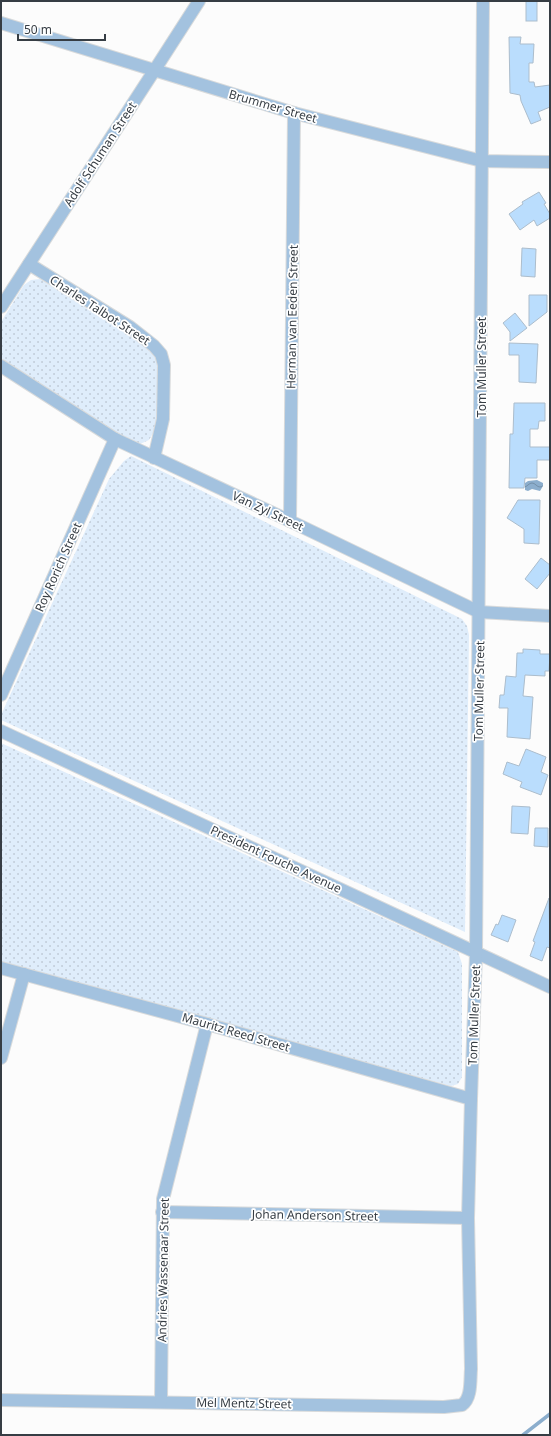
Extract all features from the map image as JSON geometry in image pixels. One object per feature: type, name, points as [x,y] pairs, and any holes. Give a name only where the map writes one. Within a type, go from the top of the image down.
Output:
[{"type":"street","name":"Adolf Schuman Street","points":[[1,307],[198,1]]},
{"type":"street","name":"Tom Muller Street","points":[[470,1382],[468,1218],[470,1099],[476,952],[483,1]]},
{"type":"street","name":"Brummer Street","points":[[1,23],[294,113],[482,161],[550,162]]},
{"type":"street","name":"Herman van Eeden Street","points":[[290,520],[294,113]]},
{"type":"street","name":"Charles Talbot Street","points":[[29,264],[130,327],[154,346],[161,354],[164,365],[163,419],[154,458]]},
{"type":"street","name":"Van Zyl Street","points":[[1,366],[115,439],[290,520],[479,612],[550,616]]},
{"type":"street","name":"Roy Rorich Street","points":[[1,695],[115,439]]},
{"type":"street","name":"President Fouche Avenue","points":[[1,731],[550,987]]},
{"type":"street","name":"Mauritz Reed Street","points":[[1,968],[207,1024],[470,1099]]},
{"type":"street","points":[[1,1058],[24,974]]},
{"type":"street","name":"Andries Wassenaar Street","points":[[161,1402],[162,1212],[166,1183],[207,1024]]},
{"type":"street","name":"Johan Anderson Street","points":[[162,1212],[468,1218]]},
{"type":"street","name":"Mel Mentz Street","points":[[1,1400],[457,1406],[464,1403],[467,1399],[470,1382]]},
{"type":"shaded area","points":[[40,279],[138,341],[153,353],[159,365],[158,418],[155,430],[149,440],[140,444],[114,432],[1,359],[1,322],[24,285],[31,280]]},
{"type":"shaded area","points":[[131,456],[462,619],[467,626],[469,635],[465,932],[1,720],[1,715],[109,479],[124,461]]},
{"type":"shaded area","points":[[1,743],[458,952],[462,964],[462,1077],[458,1084],[451,1086],[1,962]]},
{"type":"water","points":[[537,480],[543,483],[540,491],[532,489],[528,491],[525,490],[525,483],[528,481]]},
{"type":"building","points":[[526,1],[537,1],[537,21],[526,21]]},
{"type":"building","points":[[509,37],[521,37],[520,44],[534,44],[533,63],[529,63],[529,82],[534,82],[535,87],[550,85],[550,107],[538,112],[541,120],[531,124],[520,95],[510,93]]},
{"type":"building","points":[[539,192],[546,203],[544,204],[550,214],[550,218],[537,226],[534,220],[520,230],[509,214],[523,204],[522,202]]},
{"type":"building","points":[[522,248],[536,249],[535,277],[521,276]]},
{"type":"building","points":[[529,295],[547,295],[547,312],[529,326]]},
{"type":"building","points":[[515,313],[527,328],[510,341],[510,332],[503,323]]},
{"type":"building","points":[[509,343],[538,344],[536,383],[519,382],[519,355],[509,355]]},
{"type":"building","points":[[514,403],[545,403],[545,421],[539,421],[538,429],[530,429],[530,447],[550,447],[550,460],[537,460],[537,478],[525,478],[524,488],[509,488],[510,434],[513,434]]},
{"type":"building","points":[[518,500],[540,500],[539,544],[524,543],[524,529],[507,518]]},
{"type":"building","points":[[541,558],[550,565],[550,573],[537,589],[525,579]]},
{"type":"building","points":[[523,649],[540,650],[540,654],[550,654],[549,671],[545,671],[545,676],[525,675],[523,696],[533,697],[530,739],[507,737],[508,708],[499,708],[500,695],[504,695],[506,676],[516,677],[517,653],[523,653]]},
{"type":"building","points":[[526,749],[546,757],[541,772],[548,775],[541,795],[520,787],[522,782],[503,774],[507,762],[519,766]]},
{"type":"building","points":[[512,806],[530,807],[528,834],[511,833]]},
{"type":"building","points":[[535,828],[548,828],[548,847],[534,846]]},
{"type":"building","points":[[549,898],[550,948],[547,947],[542,961],[530,956],[535,942],[533,941]]},
{"type":"building","points":[[502,915],[516,920],[508,942],[491,935],[496,924],[498,925]]},
{"type":"waterway","points":[[523,1435],[550,1414]]}]
